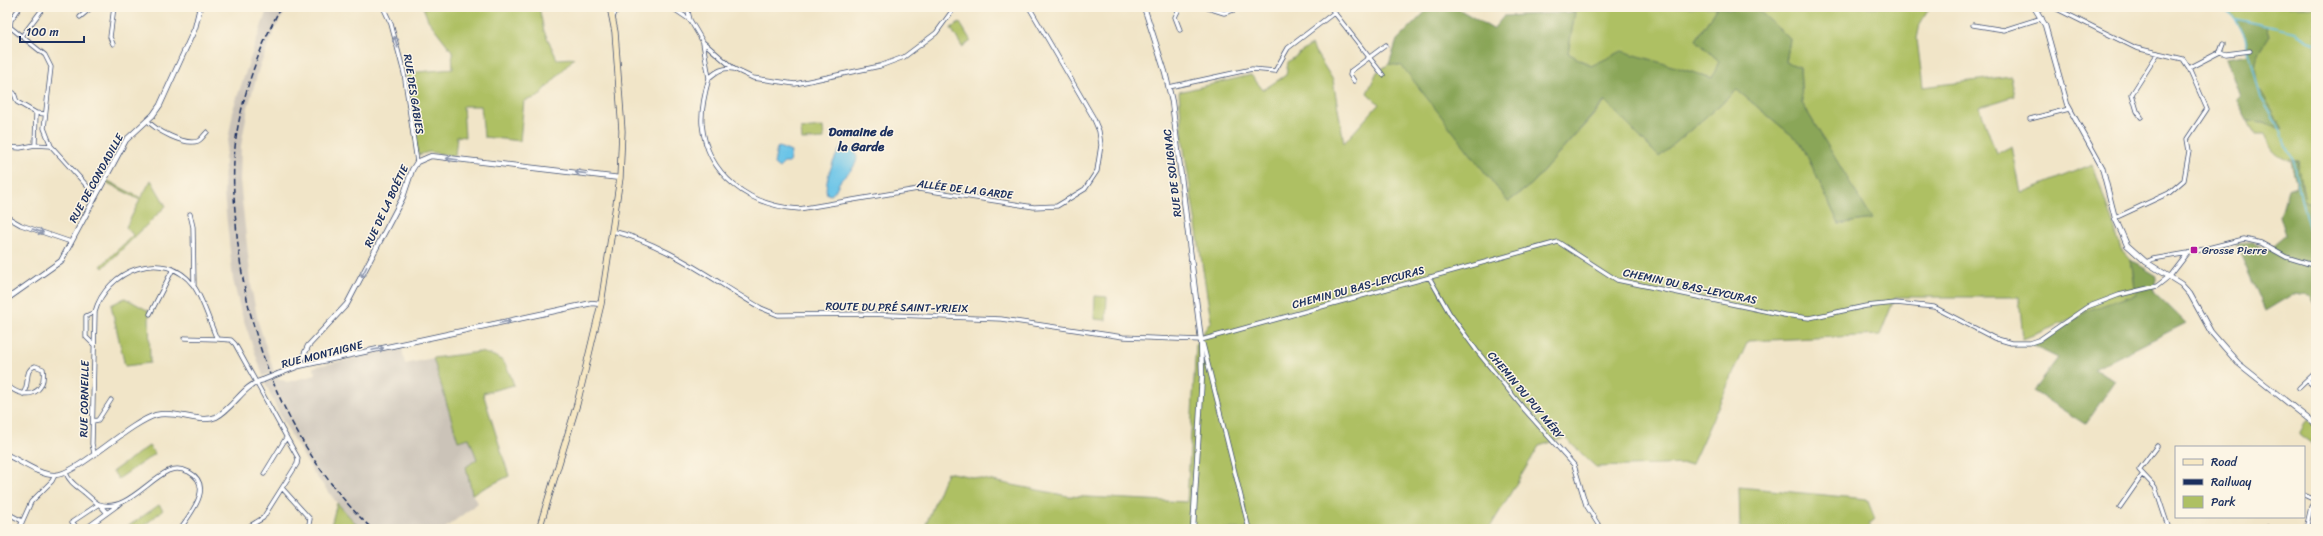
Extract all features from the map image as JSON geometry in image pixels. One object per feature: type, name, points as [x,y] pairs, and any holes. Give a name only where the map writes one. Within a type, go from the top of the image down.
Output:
[{"type":"main road","points":[[539,529],[577,404],[601,304],[620,178],[622,131],[613,17],[610,7]]},
{"type":"street","points":[[20,7],[11,20],[8,28],[22,36],[46,55],[51,67],[44,128],[51,146],[88,187],[94,200]]},
{"type":"street","points":[[22,36],[44,7]]},
{"type":"street","points":[[80,17],[92,7]]},
{"type":"street","points":[[113,44],[110,37],[114,7]]},
{"type":"street","name":"RUE DE CONDADILLE","points":[[7,299],[57,265],[126,140],[147,120],[160,104],[195,28],[200,7]]},
{"type":"street","name":"RUE DES GABIES","points":[[383,7],[391,24],[404,73],[417,162]]},
{"type":"street","points":[[613,17],[618,7]]},
{"type":"street","name":"ALLÉE DE LA GARDE","points":[[671,7],[690,20],[703,42],[734,69],[753,78],[795,84],[880,66],[904,57],[922,46],[936,33],[955,7]]},
{"type":"street","points":[[687,7],[690,20]]},
{"type":"street","name":"ALLÉE DE LA GARDE","points":[[703,42],[709,78],[702,122],[709,151],[729,181],[758,201],[784,208],[799,209],[918,189],[1034,207],[1056,206],[1077,196],[1092,180],[1100,163],[1101,145],[1099,131],[1093,117],[1029,7]]},
{"type":"street","name":"RUE DE SOLIGNAC","points":[[1144,7],[1169,87],[1201,340],[1202,376],[1193,529]]},
{"type":"street","points":[[1180,7],[1175,17],[1180,30]]},
{"type":"street","points":[[1205,7],[1224,13],[1243,7]]},
{"type":"street","points":[[1330,7],[1383,75]]},
{"type":"street","points":[[2044,7],[2036,9],[2042,18],[2069,109],[2102,167],[2115,218],[2127,244],[2146,262],[2170,277],[2190,294],[2211,332],[2233,358],[2316,425]]},
{"type":"street","points":[[2053,7],[2136,48],[2182,59],[2189,68],[2206,109],[2187,139],[2189,151],[2184,180],[2169,193],[2115,218]]},
{"type":"street","points":[[1169,87],[1252,69],[1270,72],[1275,71],[1288,48],[1335,12]]},
{"type":"street","points":[[1974,25],[2004,30],[2042,18]]},
{"type":"street","points":[[1354,81],[1350,75],[1351,71],[1386,44]]},
{"type":"street","points":[[2189,68],[2220,52],[2223,44]]},
{"type":"street","points":[[2220,52],[2226,54],[2250,51]]},
{"type":"street","points":[[2141,117],[2137,112],[2132,94],[2158,53]]},
{"type":"street","points":[[709,78],[717,71],[727,68],[734,69]]},
{"type":"street","points":[[14,93],[17,102],[36,113],[45,114]]},
{"type":"street","points":[[2030,119],[2069,109]]},
{"type":"street","points":[[35,145],[36,113]]},
{"type":"street","points":[[147,120],[161,133],[194,142],[200,140],[207,132]]},
{"type":"street","points":[[7,147],[20,148],[35,145],[51,146]]},
{"type":"street","name":"RUE DE LA BOÉTIE","points":[[299,366],[308,346],[347,304],[403,197],[412,170],[417,162],[431,156],[620,178]]},
{"type":"street","points":[[88,187],[100,189]]},
{"type":"street","points":[[190,214],[193,227],[194,286]]},
{"type":"street","points":[[7,217],[20,225],[71,242]]},
{"type":"street","name":"ROUTE DU PRÉ SAINT-YRIEIX","points":[[612,231],[635,237],[655,246],[761,308],[778,315],[866,314],[1001,319],[1123,337],[1201,340]]},
{"type":"street","points":[[2146,262],[2153,258],[2188,253],[2244,239],[2261,243],[2286,257],[2316,266]]},
{"type":"street","name":"CHEMIN DU BAS-LEYCURAS","points":[[1201,340],[1558,242],[1617,280],[1806,318],[1866,306],[1896,303],[1926,305],[1934,307],[1994,338],[2021,344],[2039,340],[2087,308],[2119,295],[2151,289],[2170,277]]},
{"type":"street","points":[[2170,277],[2188,253]]},
{"type":"street","name":"RUE CORNEILLE","points":[[94,453],[93,421],[95,312],[98,299],[108,286],[126,273],[142,266],[158,265],[174,269],[194,286],[217,339]]},
{"type":"street","points":[[150,314],[174,269]]},
{"type":"street","name":"CHEMIN DU PUY MÉRY","points":[[1429,277],[1450,314],[1487,363],[1524,409],[1574,465],[1586,506],[1601,529]]},
{"type":"street","name":"RUE MONTAIGNE","points":[[55,475],[66,473],[141,422],[156,415],[173,413],[208,419],[217,417],[256,382],[299,366],[592,303],[601,304]]},
{"type":"street","name":"RUE CORNEILLE","points":[[94,345],[86,337],[86,316],[95,312]]},
{"type":"street","points":[[184,338],[231,340],[236,344],[298,458],[297,464],[263,518],[245,529]]},
{"type":"street","points":[[1201,340],[1249,529]]},
{"type":"street","points":[[7,385],[15,392],[23,394],[32,394],[39,390],[44,382],[43,369],[35,366],[30,368],[27,372],[29,383],[23,394]]},
{"type":"street","points":[[2299,388],[2316,372]]},
{"type":"street","points":[[2308,381],[2316,388]]},
{"type":"street","points":[[93,421],[98,420],[111,400]]},
{"type":"street","points":[[264,474],[286,438]]},
{"type":"street","points":[[2157,446],[2139,470],[2155,487],[2169,529]]},
{"type":"street","points":[[7,455],[55,475],[52,481],[31,502],[19,529]]},
{"type":"street","points":[[86,529],[118,505],[169,471],[180,469],[195,476],[199,484],[200,500],[180,529]]},
{"type":"street","points":[[66,473],[68,479],[99,504],[107,514]]},
{"type":"street","points":[[2120,507],[2143,474]]},
{"type":"street","points":[[282,488],[310,519],[308,529]]},
{"type":"street","points":[[2305,495],[2315,500],[2311,507],[2306,529]]},
{"type":"street","points":[[78,529],[72,522],[99,504],[118,505]]},
{"type":"street","points":[[7,513],[22,521]]},
{"type":"shaded area","points":[[268,7],[288,7],[276,27],[259,68],[248,107],[241,146],[240,181],[252,291],[258,322],[274,372],[263,376],[241,312],[233,280],[224,194],[225,158],[234,106]]},
{"type":"shaded area","points":[[402,348],[405,364],[433,358],[458,441],[469,438],[477,459],[472,494],[478,503],[444,529],[361,529],[337,503],[313,472],[282,420],[265,382],[277,378],[287,382],[316,375],[313,367]]},
{"type":"green space","points":[[423,7],[539,7],[544,31],[557,59],[574,58],[538,97],[524,101],[520,141],[484,137],[481,106],[463,106],[465,137],[457,136],[455,156],[429,152],[418,155],[406,73],[453,69],[452,51],[428,20]]},
{"type":"green space","points":[[1430,7],[1455,7],[1493,29],[1504,16],[1575,12],[1568,53],[1591,66],[1622,51],[1712,78],[1719,61],[1696,40],[1717,7],[1736,9],[1737,7],[1755,7],[1790,39],[1786,62],[1800,67],[1802,103],[1872,219],[1839,224],[1801,143],[1737,90],[1659,157],[1605,101],[1532,184],[1508,202],[1402,66],[1389,64],[1397,40]]},
{"type":"green space","points":[[1565,7],[1717,7],[1696,40],[1719,61],[1713,78],[1622,52],[1591,66],[1568,53],[1575,12]]},
{"type":"green space","points":[[1755,7],[1930,7],[1920,24],[1917,39],[1923,87],[2011,76],[2015,96],[1980,107],[1996,154],[2012,146],[2021,193],[2093,164],[2121,249],[2131,260],[2136,294],[2023,339],[2019,297],[1895,297],[1880,335],[1748,341],[1692,464],[1596,467],[1565,438],[1539,446],[1489,529],[924,529],[947,472],[1068,496],[1187,502],[1196,343],[1211,321],[1183,142],[1179,92],[1251,75],[1263,90],[1286,75],[1288,62],[1311,45],[1333,80],[1344,143],[1379,104],[1367,93],[1377,72],[1389,64],[1402,65],[1508,202],[1532,184],[1606,101],[1659,157],[1737,90],[1801,143],[1839,224],[1871,219],[1802,103],[1800,67],[1786,63],[1790,39]]},
{"type":"green space","points":[[2221,7],[2316,7],[2316,205],[2305,202],[2298,161],[2291,161],[2276,154],[2264,135],[2255,135],[2248,121],[2263,122],[2282,129],[2263,98],[2256,81],[2255,65],[2257,57],[2270,35],[2267,26],[2236,19]]},
{"type":"green space","points":[[2236,19],[2267,26],[2270,35],[2256,62],[2257,81],[2259,91],[2261,91],[2283,130],[2263,122],[2248,121],[2236,99],[2240,97],[2226,58],[2249,54],[2245,37]]},
{"type":"green space","points":[[960,23],[971,41],[962,47],[951,28]]},
{"type":"green space","points":[[823,127],[824,139],[802,140],[801,129]]},
{"type":"green space","points":[[2291,161],[2298,161],[2305,202],[2316,205],[2316,307],[2310,296],[2293,294],[2265,311],[2236,244],[2253,243],[2268,250],[2286,235],[2280,216],[2288,189],[2297,186]]},
{"type":"green space","points":[[151,180],[166,206],[103,268],[101,266],[133,235],[126,227],[140,200],[106,182],[108,181],[141,198]]},
{"type":"green space","points":[[2131,260],[2157,276],[2153,291],[2186,323],[2094,369],[2116,380],[2085,424],[2033,391],[2058,358],[2031,345],[2041,342],[2089,310],[2136,294]]},
{"type":"green space","points":[[1095,296],[1107,297],[1106,320],[1094,319]]},
{"type":"green space","points":[[125,298],[149,311],[150,363],[125,366],[111,305]]},
{"type":"green space","points":[[480,352],[495,356],[503,362],[514,385],[483,393],[509,476],[472,494],[466,467],[477,459],[469,438],[458,441],[433,358]]},
{"type":"green space","points":[[2307,420],[2316,427],[2316,447],[2299,434]]},
{"type":"green space","points":[[149,446],[155,454],[118,479],[113,471]]},
{"type":"green space","points":[[1739,487],[1867,499],[1875,519],[1869,524],[1870,529],[1740,529]]},
{"type":"green space","points":[[337,503],[361,529],[330,529]]},
{"type":"green space","points":[[159,505],[163,510],[140,529],[124,529]]},
{"type":"water","points":[[843,146],[855,152],[857,156],[856,163],[840,181],[833,193],[831,195],[827,194],[826,190],[830,169]]},
{"type":"water","points":[[779,147],[791,152],[789,163],[784,163],[779,168],[774,164],[777,148]]},
{"type":"waterway","points":[[2221,7],[2236,19],[2245,37],[2261,98],[2278,125],[2295,165],[2301,200],[2316,253]]},
{"type":"waterway","points":[[2237,19],[2295,32],[2316,44]]},
{"type":"railway","points":[[281,7],[267,35],[255,65],[245,95],[236,138],[234,187],[236,223],[241,265],[249,307],[261,349],[276,389],[295,427],[317,464],[343,498],[372,529]]},
{"type":"place","name":"Grosse Pierre","points":[[2194,250]]},
{"type":"district","name":"Domaine de la Garde","points":[[861,138]]}]
